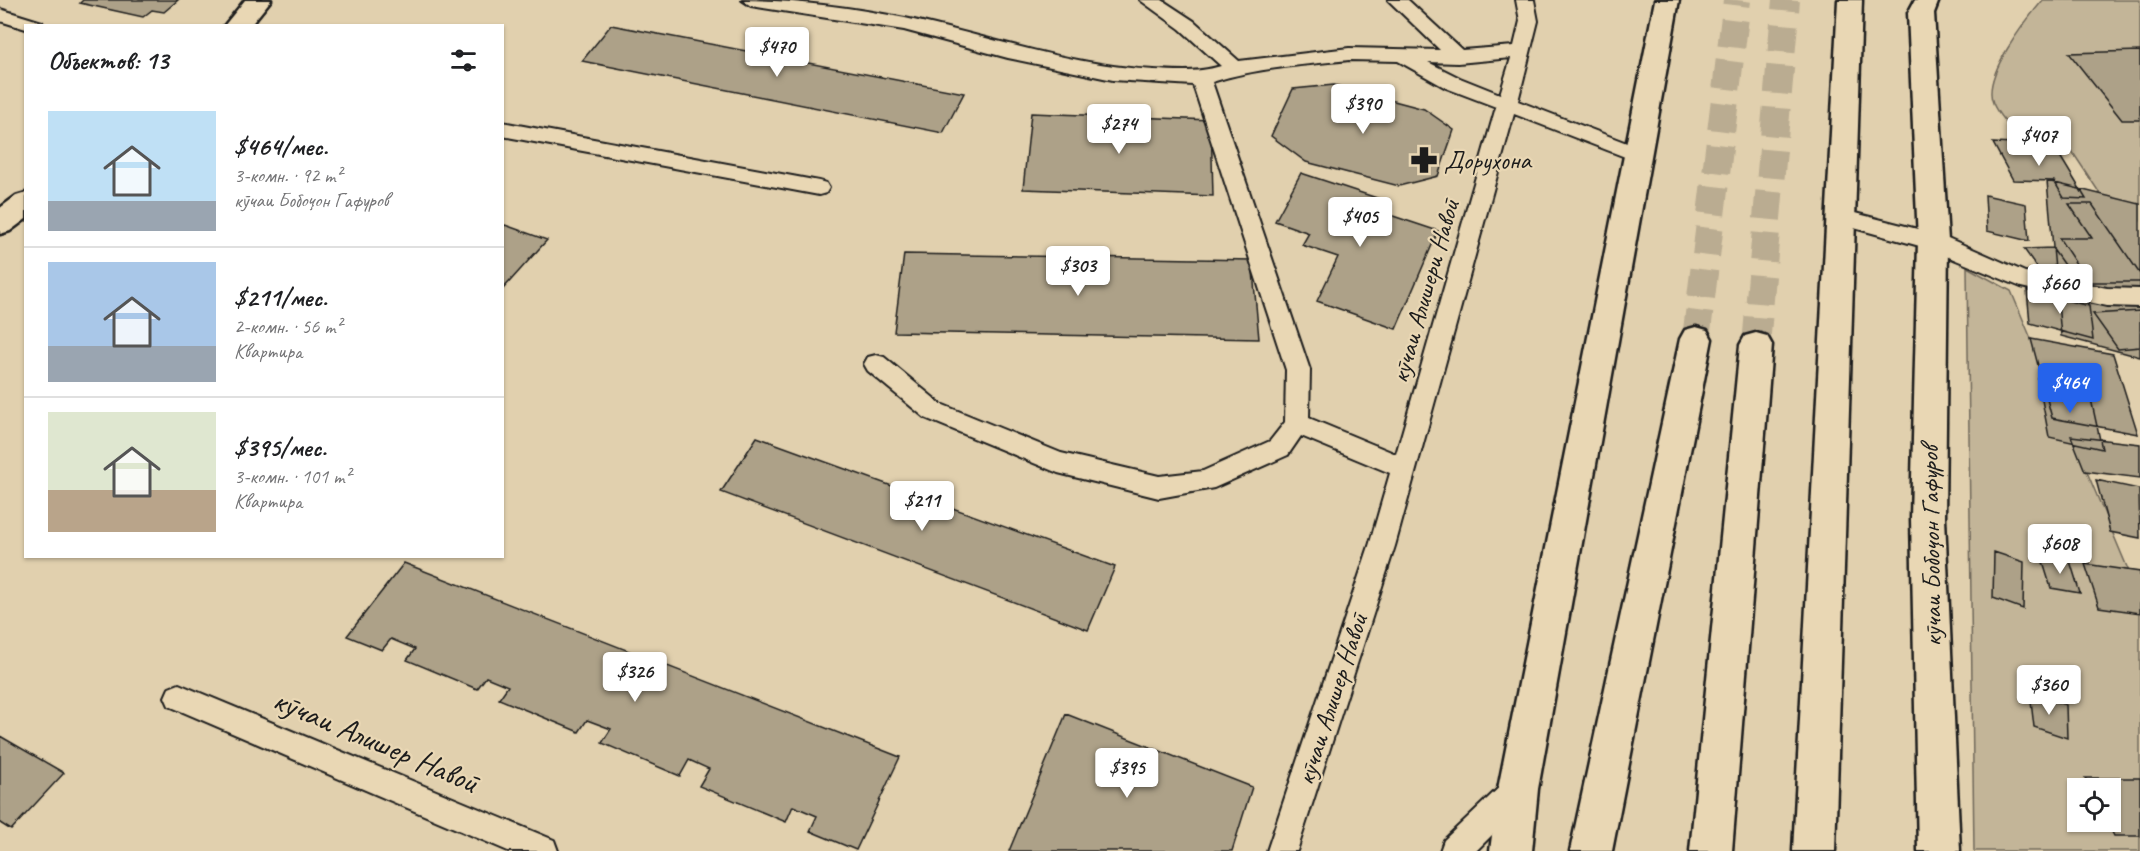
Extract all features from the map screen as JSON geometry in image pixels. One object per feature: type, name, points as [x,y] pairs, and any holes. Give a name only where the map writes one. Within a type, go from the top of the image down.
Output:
[{"type":"main road","points":[[238,24],[259,0]]},
{"type":"main road","points":[[1511,851],[1518,789],[1667,0]]},
{"type":"main road","points":[[1814,851],[1839,217],[1850,0]]},
{"type":"main road","name":"кӯчаи Бобоҷон Гафуров","points":[[1927,0],[1922,13],[1933,241],[1928,519],[1938,851]]},
{"type":"main road","points":[[0,223],[24,205]]},
{"type":"main road","points":[[1591,851],[1696,339]]},
{"type":"main road","points":[[1711,851],[1756,345]]},
{"type":"lane","points":[[751,0],[904,24],[1008,52],[1113,74],[1201,79],[1235,69],[1277,61],[1349,54],[1458,57],[1522,51]]},
{"type":"lane","points":[[1149,0],[1187,25],[1235,69]]},
{"type":"lane","points":[[1397,0],[1458,57]]},
{"type":"lane","name":"кӯчаи Алишери Навоӣ","points":[[1382,546],[1522,51],[1529,21],[1525,0]]},
{"type":"lane","points":[[0,15],[28,24]]},
{"type":"lane","points":[[1398,54],[1453,83],[1638,155]]},
{"type":"lane","points":[[876,364],[933,411],[1058,463],[1159,487],[1205,481],[1279,448],[1297,424],[1298,370],[1201,79]]},
{"type":"lane","points":[[504,129],[819,188]]},
{"type":"lane","points":[[1839,217],[1933,241],[2021,279],[2107,297],[2140,298]]},
{"type":"lane","points":[[1297,424],[1404,468]]},
{"type":"lane","name":"кӯчаи Алишер Навоӣ","points":[[1282,851],[1382,546]]},
{"type":"lane","name":"кӯчаи Алишер Навоӣ","points":[[180,697],[543,851]]},
{"type":"lane","points":[[1455,851],[1518,789]]},
{"type":"shaded area","points":[[2043,0],[2140,0],[2140,221],[2118,221],[2062,136],[2009,127],[1994,106],[1991,92],[1999,64],[2026,21]]},
{"type":"shaded area","points":[[1967,267],[2011,291],[2140,598],[2140,851],[1974,851]]},
{"type":"building","points":[[83,0],[178,0],[164,12],[152,10],[143,17],[80,3]]},
{"type":"building","points":[[611,25],[964,93],[943,133],[582,61]]},
{"type":"building","points":[[2140,51],[2140,120],[2122,120],[2069,53]]},
{"type":"building","points":[[1334,85],[1424,109],[1454,130],[1438,176],[1399,186],[1306,162],[1271,136],[1293,89]]},
{"type":"building","points":[[1031,113],[1211,120],[1213,196],[1023,189]]},
{"type":"building","points":[[1993,143],[2054,146],[2086,199],[2064,198],[2054,181],[2013,180]]},
{"type":"building","points":[[1301,173],[1389,202],[1384,213],[1438,231],[1396,329],[1317,301],[1338,257],[1302,245],[1309,233],[1275,221]]},
{"type":"building","points":[[2047,181],[2140,204],[2140,357],[2061,336]]},
{"type":"building","points":[[1985,195],[2026,204],[2029,241],[1987,231]]},
{"type":"building","points":[[2069,204],[2092,204],[2140,274],[2140,282],[2088,282],[2059,238],[2092,238]]},
{"type":"building","points":[[504,226],[547,240],[504,288]]},
{"type":"building","points":[[2052,248],[2071,275],[2043,276],[2024,249]]},
{"type":"building","points":[[904,254],[1252,260],[1259,339],[894,332]]},
{"type":"building","points":[[2027,290],[2089,306],[2093,340],[2030,323]]},
{"type":"building","points":[[2140,311],[2140,347],[2118,349],[2093,314]]},
{"type":"building","points":[[2031,339],[2113,354],[2138,434],[2052,418]]},
{"type":"building","points":[[2038,379],[2089,390],[2102,449],[2049,437]]},
{"type":"building","points":[[2071,436],[2140,444],[2140,478],[2085,471]]},
{"type":"building","points":[[757,437],[1115,567],[1088,630],[721,492]]},
{"type":"building","points":[[2096,480],[2139,489],[2140,538],[2110,532]]},
{"type":"building","points":[[1994,552],[2024,562],[2023,609],[1993,598]]},
{"type":"building","points":[[2041,556],[2070,561],[2080,593],[2051,588]]},
{"type":"building","points":[[404,563],[900,757],[856,850],[810,831],[817,816],[793,806],[786,822],[699,786],[709,769],[689,760],[680,776],[602,743],[611,729],[587,720],[579,732],[499,699],[508,686],[486,677],[477,689],[407,660],[415,649],[391,639],[382,650],[347,636]]},
{"type":"building","points":[[2085,564],[2140,572],[2140,613],[2099,607]]},
{"type":"building","points":[[2030,693],[2066,705],[2067,738],[2034,727]]},
{"type":"building","points":[[1066,714],[1252,787],[1232,851],[1009,851]]},
{"type":"building","points":[[0,736],[64,773],[11,830],[0,823]]},
{"type":"building","points":[[2121,778],[2140,778],[2140,836],[2114,836],[2112,832],[2121,832]]},
{"type":"tunnel","points":[[1696,339],[1737,0]]},
{"type":"tunnel","points":[[1756,345],[1786,0]]},
{"type":"place","name":"Дорухона","points":[[1424,160]]}]
